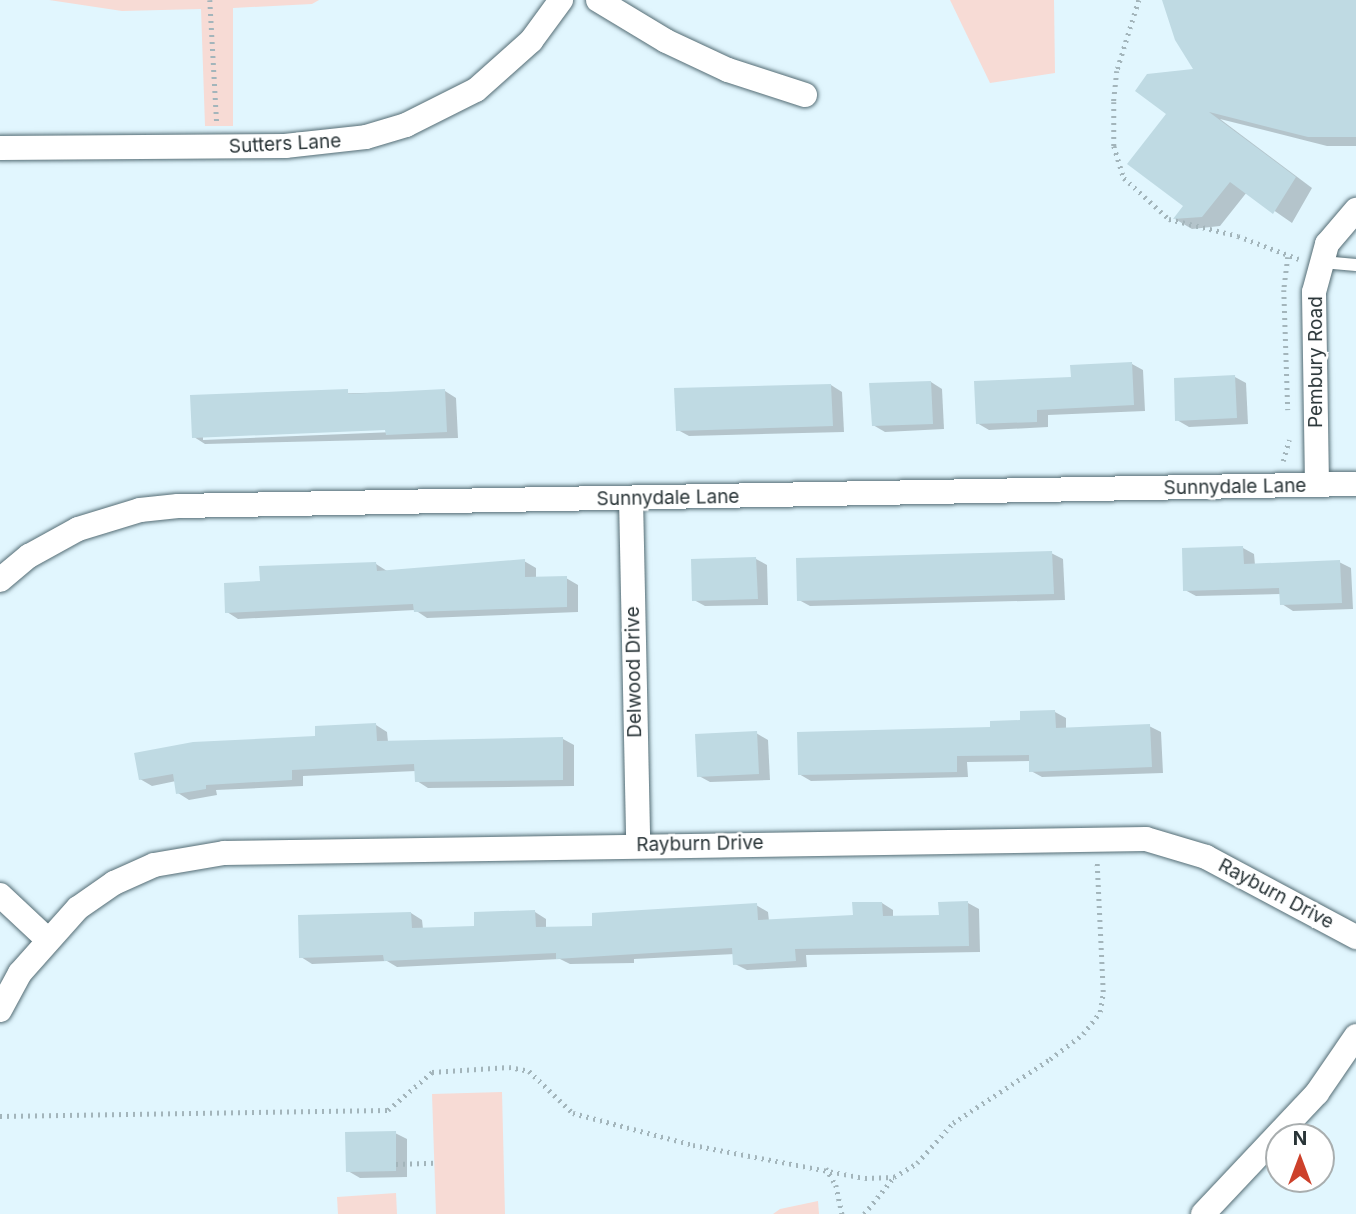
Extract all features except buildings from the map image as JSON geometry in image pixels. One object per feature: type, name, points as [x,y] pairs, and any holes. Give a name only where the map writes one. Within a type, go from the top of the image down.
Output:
[{"type":"street","name":"Sutters Lane","points":[[0,148],[326,144],[406,125],[476,90],[505,67],[531,41],[561,0]]},
{"type":"street","points":[[598,0],[666,41],[715,64],[805,95]]},
{"type":"street","name":"Pembury Road","points":[[1317,485],[1314,292],[1327,244],[1356,210]]},
{"type":"street","name":"Sunnydale Lane","points":[[0,580],[52,541],[104,519],[140,510],[1356,484]]},
{"type":"street","name":"Delwood Drive","points":[[631,498],[638,845]]},
{"type":"street","name":"Rayburn Drive","points":[[0,1010],[20,973],[47,939],[78,908],[114,883],[154,865],[197,855],[638,845],[1146,839],[1206,857],[1356,937]]},
{"type":"street","points":[[0,895],[47,939]]},
{"type":"street","points":[[1202,1214],[1317,1093],[1356,1036]]},
{"type":"lane","points":[[1322,262],[1356,265]]},
{"type":"path","points":[[210,0],[218,147]]},
{"type":"path","points":[[1139,0],[1117,71],[1114,102],[1114,146],[1124,178],[1169,219],[1238,236],[1288,257],[1322,262]]},
{"type":"path","points":[[1288,257],[1284,290],[1289,416]]},
{"type":"path","points":[[1281,486],[1289,430]]},
{"type":"path","points":[[864,1214],[894,1177],[917,1163],[953,1123],[1083,1034],[1100,1012],[1103,992],[1095,838]]},
{"type":"path","points":[[0,1116],[388,1110],[432,1072],[509,1067],[529,1071],[573,1113],[693,1145],[825,1167],[865,1178],[894,1177]]},
{"type":"path","points":[[396,1164],[434,1163]]},
{"type":"path","points":[[825,1167],[836,1185],[842,1214]]},
{"type":"shaded area","points":[[49,0],[319,0],[312,4],[233,8],[233,126],[205,126],[201,9],[122,11]]},
{"type":"shaded area","points":[[950,0],[1054,0],[1055,73],[990,83]]},
{"type":"shaded area","points":[[502,1092],[505,1214],[436,1214],[432,1094]]},
{"type":"shaded area","points":[[396,1193],[397,1214],[338,1214],[337,1197]]},
{"type":"shaded area","points":[[818,1201],[819,1214],[773,1214],[780,1209]]}]
